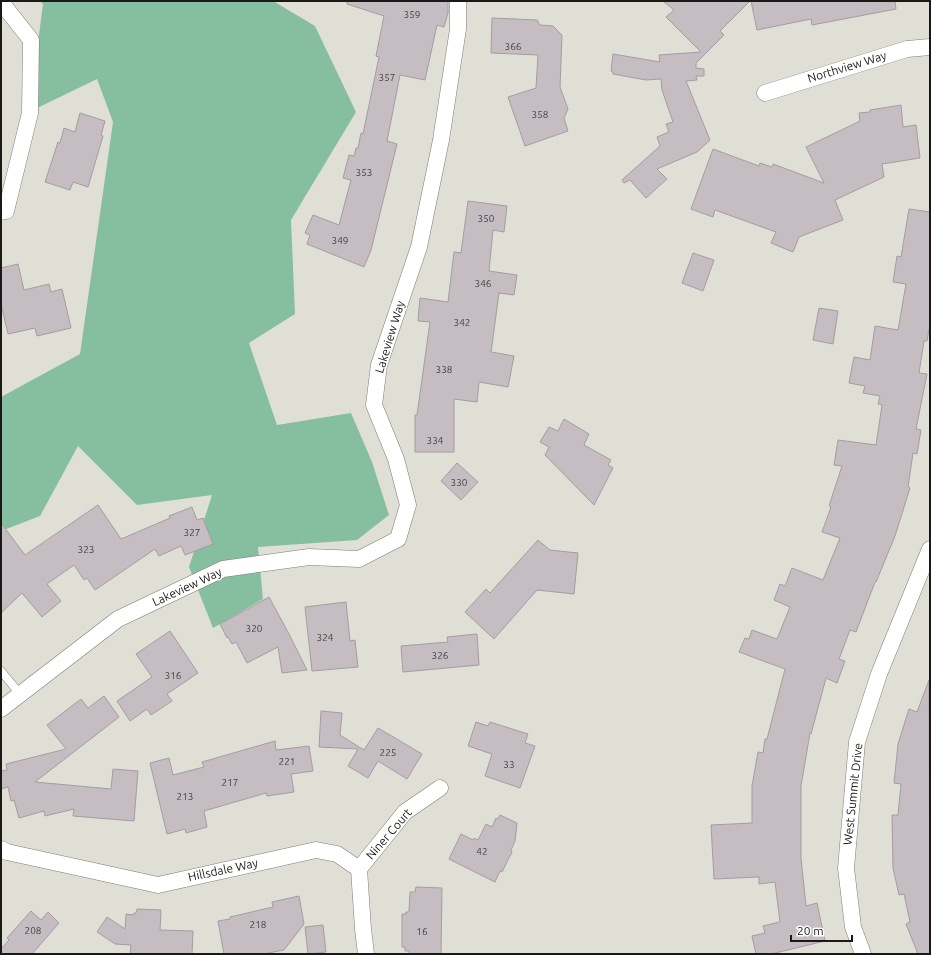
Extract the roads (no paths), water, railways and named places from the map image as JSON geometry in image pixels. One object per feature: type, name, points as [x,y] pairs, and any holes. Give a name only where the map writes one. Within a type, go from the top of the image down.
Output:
[{"type":"street","name":"Lakeview Way","points":[[1,709],[118,619],[224,569],[308,558],[359,559],[398,538],[408,505],[396,458],[374,405],[379,365],[419,247],[441,140],[458,28],[458,1]]},
{"type":"street","points":[[1,2],[31,40],[30,113],[6,211],[1,212]]},
{"type":"street","name":"Northview Way","points":[[765,93],[907,48],[930,46]]},
{"type":"street","name":"West Summit Drive","points":[[863,954],[853,927],[846,868],[857,742],[879,674],[930,550]]},
{"type":"street","name":"Niner Court","points":[[359,870],[405,812],[440,788]]},
{"type":"street","name":"Hillsdale Way","points":[[1,849],[7,852],[158,885],[316,850],[337,854],[359,870]]},
{"type":"street","points":[[359,870],[366,954]]},
{"type":"lane","points":[[1,672],[20,694]]}]
